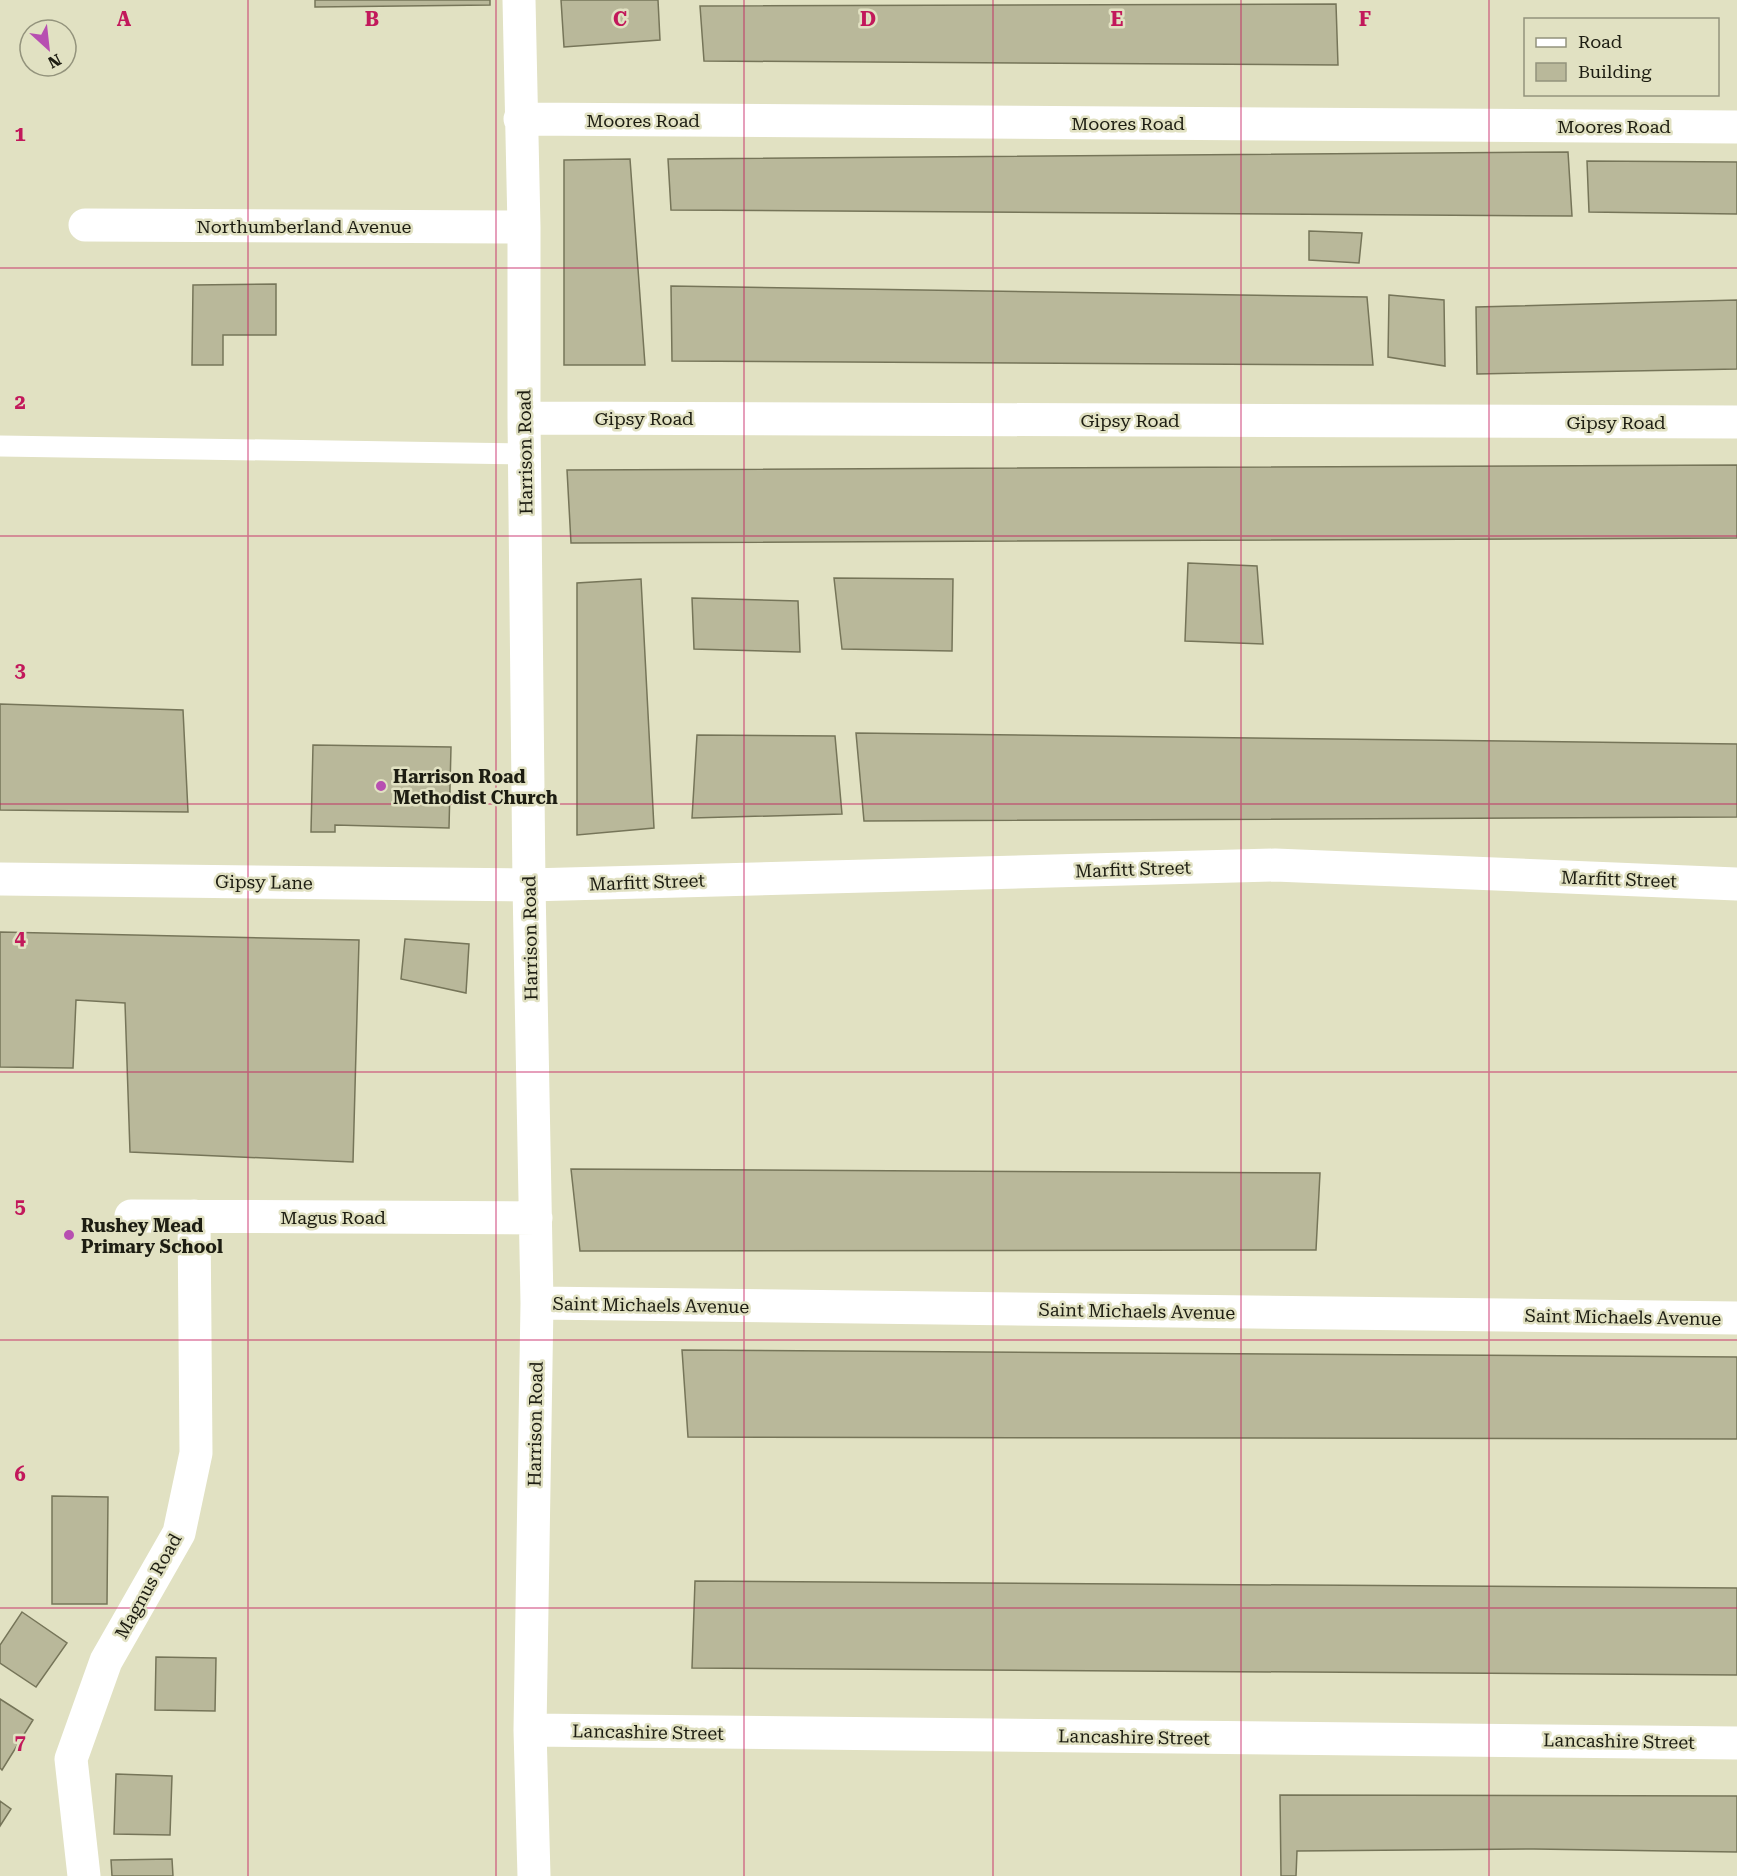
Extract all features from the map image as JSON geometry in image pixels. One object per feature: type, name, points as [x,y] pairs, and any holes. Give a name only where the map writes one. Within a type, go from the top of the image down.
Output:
[{"type":"street","name":"Harrison Road","points":[[519,0],[524,227],[529,885],[537,1303],[530,1730],[534,1876]]},
{"type":"street","name":"Moores Road","points":[[520,119],[1737,127]]},
{"type":"street","name":"Northumberland Avenue","points":[[84,225],[524,227]]},
{"type":"street","name":"Gipsy Road","points":[[524,418],[1737,422]]},
{"type":"street","name":"Marfitt Street","points":[[529,885],[1275,865],[1737,884]]},
{"type":"street","name":"Gipsy Lane","points":[[0,879],[529,885]]},
{"type":"street","name":"Magus Road","points":[[131,1216],[536,1218]]},
{"type":"street","name":"Magnus Road","points":[[84,1876],[71,1759],[106,1661],[179,1533],[195,1453],[194,1216]]},
{"type":"street","name":"Saint Michaels Avenue","points":[[537,1303],[1737,1318]]},
{"type":"street","name":"Lancashire Street","points":[[530,1730],[1737,1743]]},
{"type":"lane","points":[[0,446],[525,454]]},
{"type":"building","points":[[315,0],[490,0],[490,5],[315,7]]},
{"type":"building","points":[[561,0],[658,0],[660,40],[564,47]]},
{"type":"building","points":[[1336,4],[1338,65],[704,61],[700,6]]},
{"type":"building","points":[[1568,152],[1572,216],[671,210],[668,159]]},
{"type":"building","points":[[630,159],[645,365],[564,365],[564,160]]},
{"type":"building","points":[[1587,161],[1737,162],[1737,214],[1589,212]]},
{"type":"building","points":[[1309,231],[1362,233],[1359,263],[1309,260]]},
{"type":"building","points":[[276,284],[276,335],[223,335],[223,365],[192,365],[193,285]]},
{"type":"building","points":[[671,286],[1367,297],[1373,365],[672,361]]},
{"type":"building","points":[[1389,295],[1444,300],[1445,366],[1388,357]]},
{"type":"building","points":[[1737,300],[1737,369],[1477,374],[1476,307]]},
{"type":"building","points":[[1737,465],[1737,538],[571,543],[567,470]]},
{"type":"building","points":[[1188,563],[1257,566],[1263,644],[1185,641]]},
{"type":"building","points":[[834,578],[953,579],[952,651],[842,649]]},
{"type":"building","points":[[641,579],[654,828],[577,835],[577,583]]},
{"type":"building","points":[[692,598],[798,601],[800,652],[694,649]]},
{"type":"building","points":[[0,704],[183,710],[188,812],[0,810]]},
{"type":"building","points":[[856,733],[1737,744],[1737,817],[864,821]]},
{"type":"building","points":[[697,735],[835,736],[842,814],[692,818]]},
{"type":"building","name":"Harrison Road Methodist Church","points":[[313,745],[451,747],[449,828],[335,825],[335,832],[311,832]]},
{"type":"building","points":[[0,932],[359,940],[353,1162],[130,1152],[125,1003],[76,1000],[73,1068],[0,1067]]},
{"type":"building","points":[[405,939],[469,944],[466,993],[401,979]]},
{"type":"building","points":[[571,1169],[1320,1173],[1316,1250],[580,1251]]},
{"type":"building","points":[[682,1350],[1737,1357],[1737,1439],[688,1437]]},
{"type":"building","points":[[52,1496],[108,1497],[107,1604],[52,1604]]},
{"type":"building","points":[[695,1581],[1737,1588],[1737,1675],[692,1668]]},
{"type":"building","points":[[22,1612],[67,1643],[36,1687],[0,1663],[0,1645]]},
{"type":"building","points":[[156,1657],[216,1658],[215,1711],[155,1710]]},
{"type":"building","points":[[0,1699],[33,1720],[2,1770],[0,1768]]},
{"type":"building","points":[[116,1774],[172,1776],[170,1835],[114,1834]]},
{"type":"building","points":[[1280,1795],[1737,1796],[1737,1852],[1534,1849],[1297,1851],[1296,1876],[1281,1876]]},
{"type":"building","points":[[0,1801],[11,1809],[0,1826]]},
{"type":"building","points":[[172,1859],[173,1876],[112,1876],[111,1860]]},
{"type":"place","name":"Harrison Road Methodist Church","points":[[381,786]]},
{"type":"place","name":"Rushey Mead Primary School","points":[[69,1235]]}]
